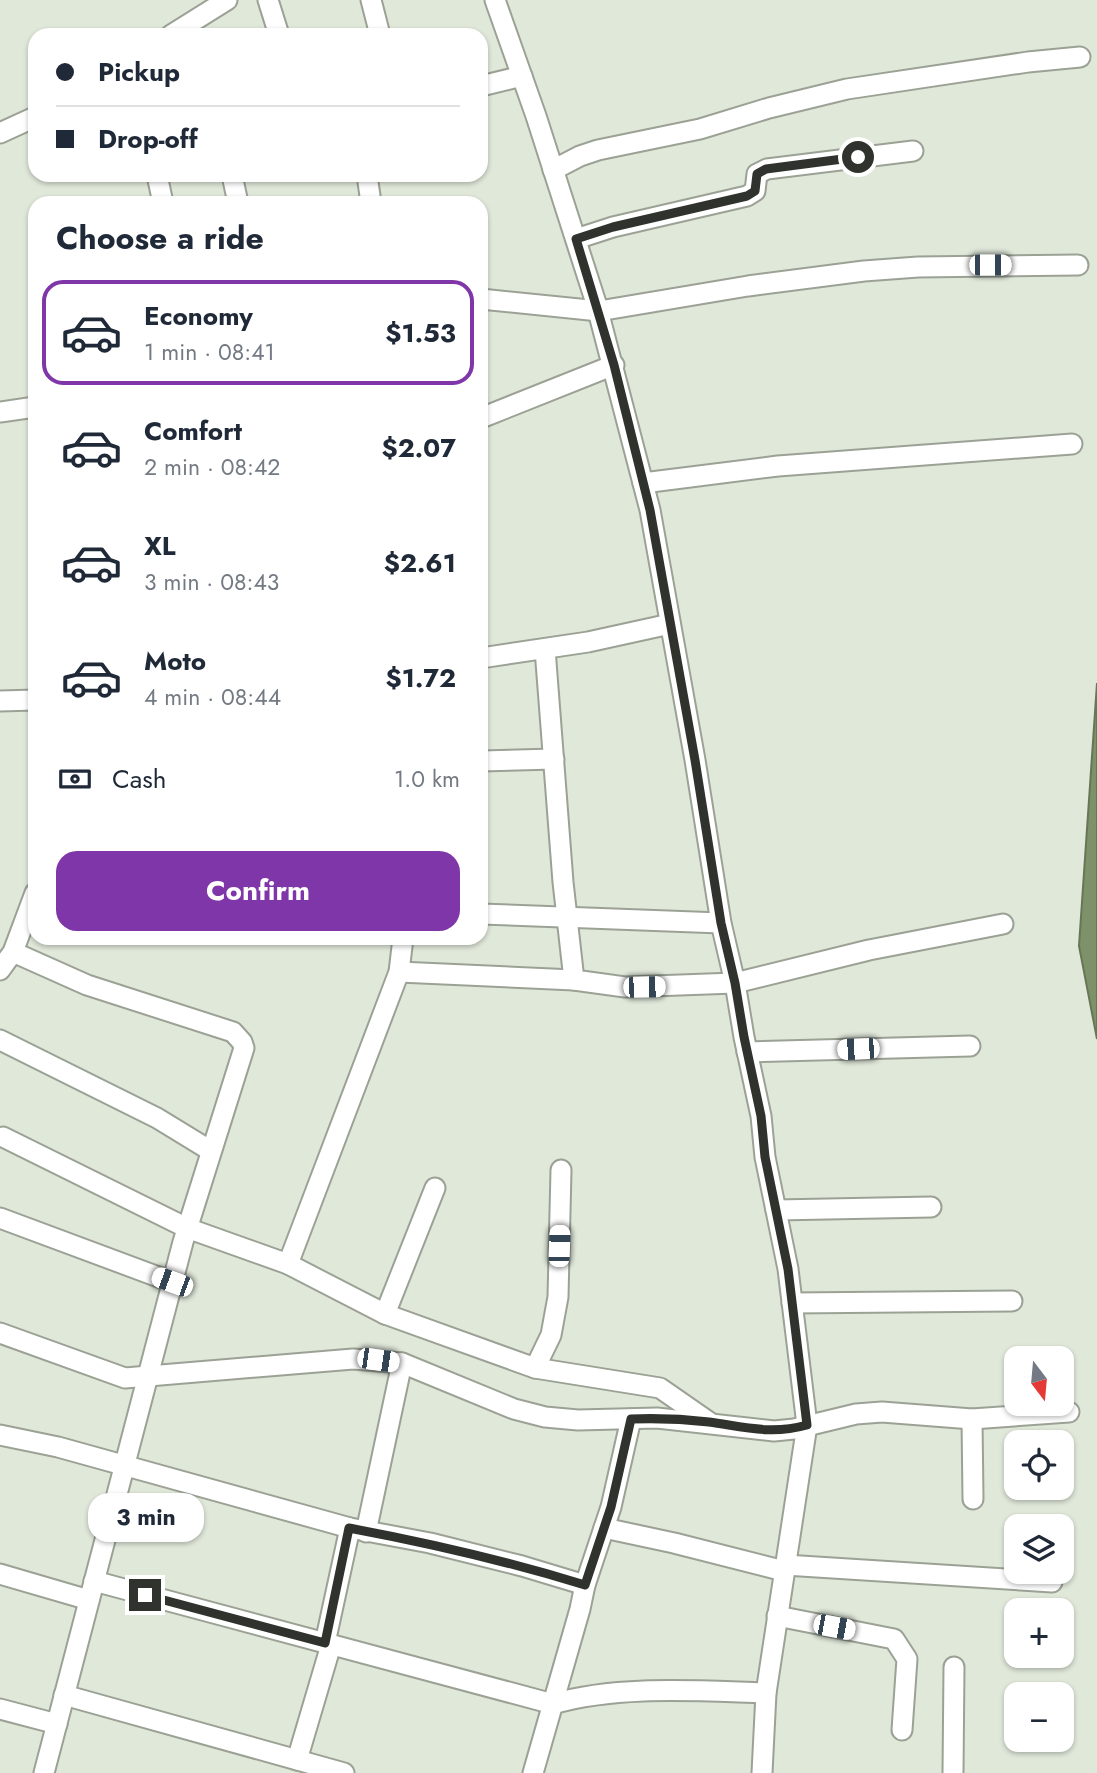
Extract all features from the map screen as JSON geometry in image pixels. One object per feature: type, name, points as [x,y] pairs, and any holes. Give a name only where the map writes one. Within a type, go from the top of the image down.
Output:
[{"type":"street","points":[[182,28],[227,0]]},
{"type":"street","points":[[268,0],[277,28]]},
{"type":"street","points":[[370,0],[378,28]]},
{"type":"street","points":[[495,0],[599,311],[643,483],[695,760],[721,923],[761,1116],[765,1157],[788,1269],[807,1425],[765,1693],[762,1773]]},
{"type":"street","points":[[554,170],[598,150],[700,129],[769,108],[847,89],[1028,62],[1080,57]]},
{"type":"street","points":[[488,84],[522,76]]},
{"type":"street","points":[[0,133],[28,120]]},
{"type":"street","points":[[576,239],[613,227],[747,196],[755,191],[757,174],[766,169],[913,150]]},
{"type":"street","points":[[488,300],[599,311],[853,272],[918,267],[1078,265]]},
{"type":"street","points":[[488,415],[614,365]]},
{"type":"street","points":[[0,412],[28,408]]},
{"type":"street","points":[[643,483],[778,466],[1072,444]]},
{"type":"street","points":[[488,657],[619,636],[670,624]]},
{"type":"street","points":[[545,649],[574,980]]},
{"type":"street","points":[[0,701],[28,700]]},
{"type":"street","points":[[488,761],[554,759]]},
{"type":"street","points":[[0,970],[13,952],[28,912]]},
{"type":"street","points":[[488,914],[721,923]]},
{"type":"street","points":[[398,972],[574,980],[625,987],[735,983],[869,950],[1003,924]]},
{"type":"street","points":[[288,1264],[398,972],[402,945]]},
{"type":"street","points":[[13,952],[87,985],[207,1023],[238,1037],[244,1048],[172,1282],[44,1773]]},
{"type":"street","points":[[0,1040],[157,1118],[211,1151]]},
{"type":"street","points":[[747,1052],[970,1046]]},
{"type":"street","points":[[3,1138],[187,1228],[288,1264],[385,1314],[535,1368],[660,1388],[709,1422]]},
{"type":"street","points":[[535,1368],[551,1335],[558,1297],[561,1170]]},
{"type":"street","points":[[385,1314],[435,1188]]},
{"type":"street","points":[[776,1210],[931,1207]]},
{"type":"street","points":[[0,1218],[172,1282]]},
{"type":"street","points":[[792,1303],[1012,1301]]},
{"type":"street","points":[[0,1333],[125,1378],[353,1359],[402,1363],[514,1409],[545,1417],[578,1420],[657,1418],[709,1422],[774,1432],[856,1414],[882,1412],[972,1419],[1014,1416]]},
{"type":"street","points":[[287,1763],[328,1644],[402,1363]]},
{"type":"street","points":[[533,1773],[585,1585],[604,1528],[631,1419]]},
{"type":"street","points":[[972,1419],[973,1499]]},
{"type":"street","points":[[0,1435],[58,1447],[358,1530],[430,1543],[585,1585]]},
{"type":"street","points":[[604,1528],[785,1568],[1004,1579]]},
{"type":"street","points":[[0,1574],[91,1591],[328,1644],[553,1704],[583,1696],[672,1692],[765,1693]]},
{"type":"street","points":[[777,1616],[894,1639],[907,1659],[902,1730]]},
{"type":"street","points":[[953,1773],[954,1667]]},
{"type":"street","points":[[64,1695],[287,1763],[344,1773]]},
{"type":"street","points":[[0,1709],[57,1724]]},
{"type":"shaded area","points":[[1097,683],[1097,1039],[1079,946]]},
{"type":"route","points":[[145,1595],[325,1643],[349,1528],[430,1543],[585,1585],[611,1507],[631,1419],[709,1422],[774,1432],[807,1425],[788,1269],[765,1157],[761,1116],[721,923],[650,510],[614,365],[576,239],[613,227],[747,196],[755,191],[757,174],[766,169],[858,157]]}]
